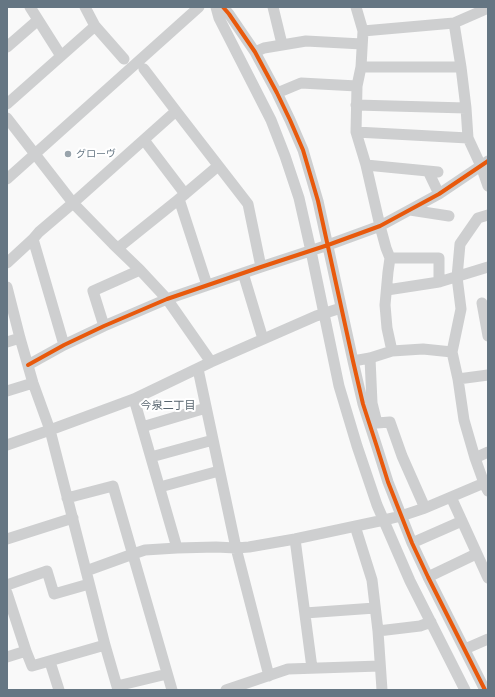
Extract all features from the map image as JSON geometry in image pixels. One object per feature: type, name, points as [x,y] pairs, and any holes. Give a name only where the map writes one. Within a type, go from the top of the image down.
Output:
[{"type":"street","points":[[30,7],[61,56]]},
{"type":"street","points":[[85,7],[95,26],[124,59]]},
{"type":"street","points":[[7,179],[199,7]]},
{"type":"street","points":[[216,7],[219,18],[271,120],[299,198],[339,386],[377,505],[410,581],[465,690]]},
{"type":"street","points":[[223,7],[254,52],[277,93],[303,150],[318,201],[353,361],[377,447],[412,543],[465,649],[485,682]]},
{"type":"street","points":[[273,7],[282,44]]},
{"type":"street","points":[[356,7],[363,31],[361,68],[357,86],[356,132],[366,165],[380,226],[390,258],[386,305],[387,328],[392,351]]},
{"type":"street","points":[[363,31],[454,23],[486,10]]},
{"type":"street","points":[[7,48],[38,20]]},
{"type":"street","points":[[454,23],[466,108],[468,138],[485,163],[488,186]]},
{"type":"street","points":[[7,104],[95,26]]},
{"type":"street","points":[[254,52],[282,44],[306,41],[362,44]]},
{"type":"street","points":[[361,68],[461,67]]},
{"type":"street","points":[[144,68],[248,204],[261,267]]},
{"type":"street","points":[[277,93],[301,83],[357,86]]},
{"type":"street","points":[[356,105],[466,108]]},
{"type":"street","points":[[7,263],[33,239],[38,232],[73,203],[176,111]]},
{"type":"street","points":[[7,118],[73,203],[167,299],[211,362]]},
{"type":"street","points":[[356,132],[468,138]]},
{"type":"street","points":[[144,140],[182,197],[208,285]]},
{"type":"street","points":[[28,365],[64,345],[104,326],[167,299],[328,246],[380,226],[439,194],[485,163]]},
{"type":"street","points":[[366,165],[433,172],[439,194]]},
{"type":"street","points":[[118,248],[218,166]]},
{"type":"street","points":[[410,210],[449,216]]},
{"type":"street","points":[[86,571],[145,550],[216,547],[236,548],[295,539],[401,516],[451,497],[486,487],[475,458],[464,420],[458,379],[452,352],[461,309],[457,277],[460,244],[478,218],[488,215]]},
{"type":"street","points":[[33,239],[64,345]]},
{"type":"street","points":[[390,258],[439,258],[439,282]]},
{"type":"street","points":[[387,290],[439,282],[488,267]]},
{"type":"street","points":[[104,326],[93,291],[140,270]]},
{"type":"street","points":[[243,273],[264,339]]},
{"type":"street","points":[[7,287],[33,383],[50,430],[117,688],[167,674]]},
{"type":"street","points":[[482,303],[485,335]]},
{"type":"street","points":[[7,445],[134,399],[211,362],[316,316],[341,308]]},
{"type":"street","points":[[7,342],[20,338]]},
{"type":"street","points":[[353,361],[370,358],[392,351],[423,349],[452,352]]},
{"type":"street","points":[[370,358],[372,403],[377,424],[390,422],[402,456],[425,508]]},
{"type":"street","points":[[198,368],[236,548],[269,676]]},
{"type":"street","points":[[458,379],[488,375]]},
{"type":"street","points":[[7,391],[33,383]]},
{"type":"street","points":[[134,399],[177,548]]},
{"type":"street","points":[[142,427],[206,408]]},
{"type":"street","points":[[151,457],[213,440]]},
{"type":"street","points":[[475,458],[488,452]]},
{"type":"street","points":[[160,487],[219,471]]},
{"type":"street","points":[[68,498],[113,486],[172,690]]},
{"type":"street","points":[[451,497],[488,578]]},
{"type":"street","points":[[7,539],[73,518]]},
{"type":"street","points":[[412,543],[462,521]]},
{"type":"street","points":[[355,526],[372,580],[378,631],[382,690]]},
{"type":"street","points":[[295,539],[312,668]]},
{"type":"street","points":[[428,577],[476,554]]},
{"type":"street","points":[[7,585],[47,571],[54,594],[89,584]]},
{"type":"street","points":[[7,593],[9,607],[32,666],[105,645]]},
{"type":"street","points":[[305,613],[375,608]]},
{"type":"street","points":[[378,631],[420,626],[431,622]]},
{"type":"street","points":[[465,649],[488,638]]},
{"type":"street","points":[[7,657],[26,651]]},
{"type":"street","points":[[50,662],[59,690]]},
{"type":"street","points":[[226,690],[251,686],[269,676],[288,669],[380,666]]},
{"type":"cycle path","points":[[223,7],[255,52],[277,93],[303,150],[318,201],[363,404],[388,482],[412,543],[485,690]]},
{"type":"cycle path","points":[[28,365],[64,345],[104,326],[167,299],[380,226],[439,194],[488,161]]},
{"type":"place","name":"グローヴ","points":[[68,154]]},
{"type":"district","name":"今泉二丁目","points":[[168,406]]}]
